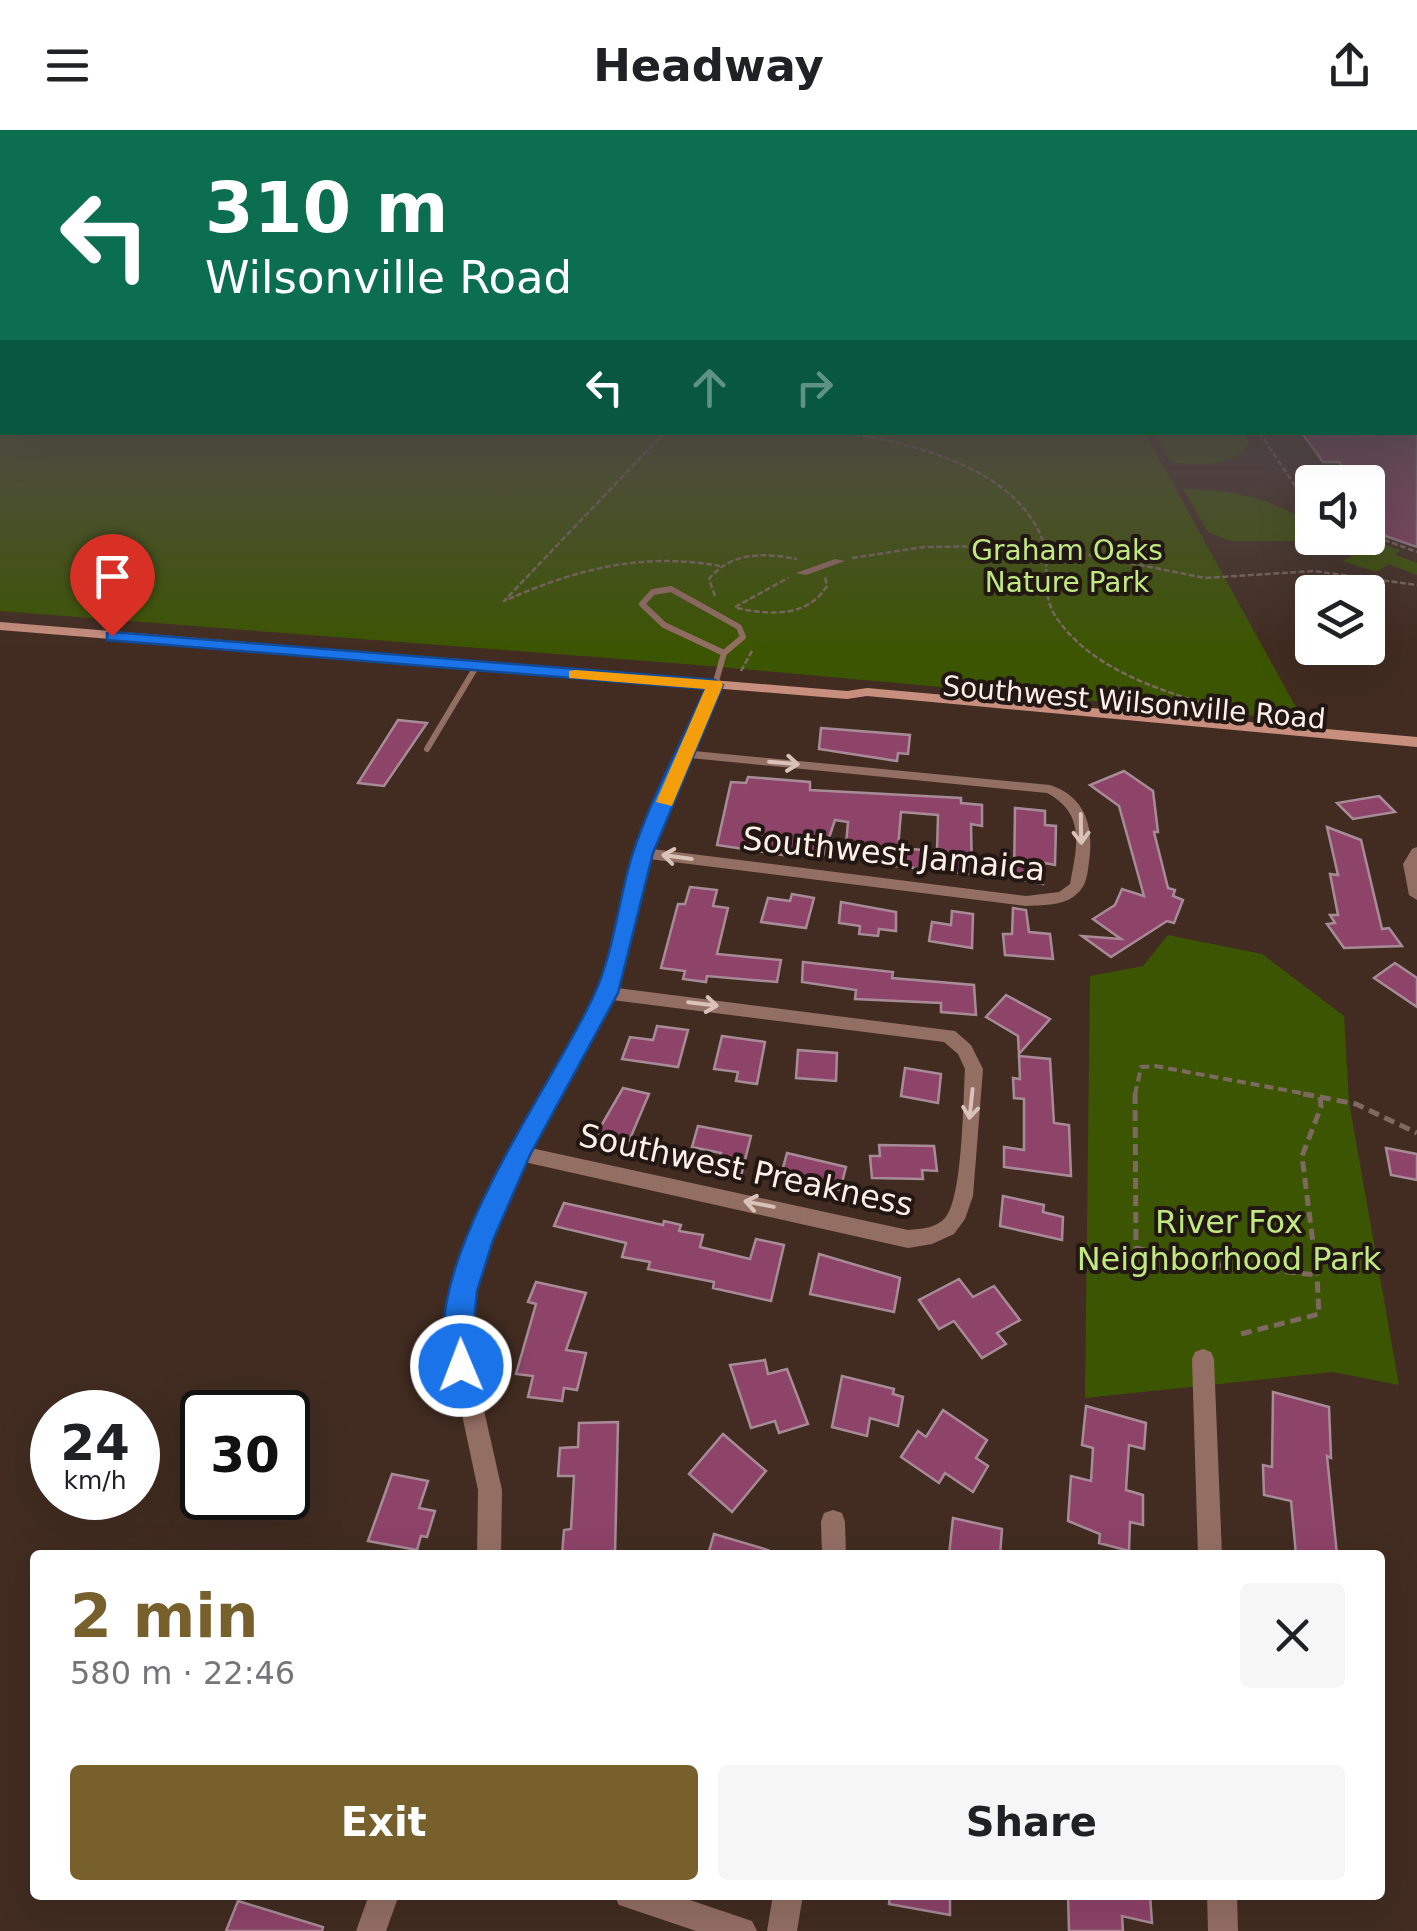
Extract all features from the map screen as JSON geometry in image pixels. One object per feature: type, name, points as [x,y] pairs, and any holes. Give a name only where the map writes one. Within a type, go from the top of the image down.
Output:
[{"type":"main road","name":"Southwest Wilsonville Road","points":[[0,626],[476,667],[847,695],[867,692],[1417,742]]},
{"type":"main road","name":"Southwest Wilsonville Road","points":[[847,695],[865,702],[1417,753]]},
{"type":"street","points":[[805,568],[839,562]]},
{"type":"street","points":[[805,568],[825,577]]},
{"type":"street","points":[[489,1550],[490,1490],[458,1344],[463,1291],[518,1153],[606,993],[643,853],[715,685]]},
{"type":"street","name":"Southwest Jamaica","points":[[643,853],[1026,901],[1063,897],[1078,886],[1082,817],[1078,805],[1050,789],[687,754]]},
{"type":"street","points":[[1417,852],[1411,864],[1417,896]]},
{"type":"street","name":"Southwest Preakness","points":[[518,1153],[908,1238],[932,1237],[955,1222],[964,1197],[974,1069],[966,1050],[949,1036],[606,993]]},
{"type":"street","points":[[1203,1359],[1210,1550]]},
{"type":"street","points":[[832,1522],[834,1550]]},
{"type":"street","points":[[371,1931],[382,1900]]},
{"type":"street","points":[[646,1900],[742,1931]]},
{"type":"street","points":[[782,1931],[787,1900]]},
{"type":"street","points":[[1222,1900],[1224,1931]]},
{"type":"lane","points":[[715,685],[724,653],[742,637],[735,624],[704,610],[685,592],[658,590],[643,599],[643,607],[655,620],[724,653]]},
{"type":"lane","points":[[427,749],[476,667]]},
{"type":"path","points":[[615,481],[504,601],[547,581],[642,555],[720,566],[754,555],[805,568]]},
{"type":"path","points":[[988,481],[1025,512],[1043,548],[1047,602],[1084,646],[1133,677],[1224,710]]},
{"type":"path","points":[[1385,540],[1417,552]]},
{"type":"path","points":[[839,562],[924,547],[1043,548],[1205,578],[1314,571],[1417,586]]},
{"type":"path","points":[[720,566],[709,585],[715,596],[734,608],[770,613],[800,609],[820,598],[827,586],[825,577]]},
{"type":"path","points":[[728,615],[805,568]]},
{"type":"path","points":[[1318,1276],[1207,1264],[1136,1248],[1135,1081],[1140,1068],[1155,1066],[1356,1104],[1417,1133]]},
{"type":"path","points":[[1241,1334],[1319,1314],[1322,1306],[1302,1156],[1321,1107],[1320,1097]]},
{"type":"green space","name":"Graham Oaks Nature Park","points":[[0,481],[1171,481],[1303,720],[710,666],[0,611]]},
{"type":"green space","points":[[1183,489],[1234,494],[1267,502],[1295,515],[1295,541],[1230,541],[1208,532]]},
{"type":"green space","points":[[1385,545],[1400,550],[1395,555],[1417,563],[1417,575],[1388,564],[1376,572],[1343,561],[1352,555],[1385,555]]},
{"type":"green space","name":"River Fox Neighborhood Park","points":[[1168,935],[1262,954],[1344,1016],[1349,1102],[1399,1385],[1333,1372],[1085,1398],[1090,976],[1143,966]]},
{"type":"building","points":[[1385,481],[1417,481],[1417,547],[1385,536]]},
{"type":"building","points":[[398,720],[427,723],[384,786],[358,783]]},
{"type":"building","points":[[821,728],[910,735],[908,754],[898,753],[897,761],[819,749]]},
{"type":"building","points":[[1124,771],[1153,791],[1158,832],[1154,832],[1168,888],[1175,890],[1173,896],[1183,900],[1174,923],[1167,921],[1111,957],[1082,936],[1121,939],[1093,919],[1115,905],[1122,889],[1144,896],[1119,806],[1090,785]]},
{"type":"building","points":[[748,777],[810,782],[810,790],[961,798],[961,803],[982,805],[982,826],[971,824],[972,874],[874,864],[875,859],[845,856],[848,822],[835,820],[823,856],[792,851],[790,856],[717,845],[731,782],[746,783]],"holes":[[[901,812],[938,815],[937,851],[898,848]]]},
{"type":"building","points":[[1379,796],[1395,812],[1353,819],[1337,803]]},
{"type":"building","points":[[1015,808],[1045,811],[1045,825],[1056,826],[1055,865],[1045,863],[1043,884],[1014,878]]},
{"type":"building","points":[[1327,827],[1361,840],[1382,929],[1389,928],[1402,946],[1344,948],[1327,924],[1335,923],[1330,915],[1338,915],[1330,874],[1338,875]]},
{"type":"building","points":[[690,887],[717,890],[713,906],[728,908],[717,954],[781,960],[777,982],[707,976],[706,982],[683,979],[685,971],[661,968],[678,904],[685,904]]},
{"type":"building","points":[[792,894],[814,898],[806,928],[761,922],[768,898],[790,901]]},
{"type":"building","points":[[841,902],[896,912],[896,931],[879,929],[878,936],[859,934],[860,926],[839,923]]},
{"type":"building","points":[[1013,908],[1026,910],[1029,932],[1050,934],[1053,959],[1005,955],[1003,934],[1012,934]]},
{"type":"building","points":[[952,911],[973,914],[972,948],[929,941],[932,922],[951,925]]},
{"type":"building","points":[[803,962],[893,972],[892,978],[974,985],[976,1015],[941,1012],[941,1003],[855,999],[856,990],[802,982]]},
{"type":"building","points":[[1395,963],[1417,978],[1417,1007],[1374,978]]},
{"type":"building","points":[[1006,995],[1050,1019],[1019,1054],[1018,1036],[986,1017]]},
{"type":"building","points":[[657,1026],[688,1030],[678,1067],[622,1059],[630,1037],[653,1040]]},
{"type":"building","points":[[722,1036],[765,1042],[757,1084],[736,1081],[738,1072],[714,1069]]},
{"type":"building","points":[[798,1050],[837,1053],[836,1081],[796,1078]]},
{"type":"building","points":[[1019,1056],[1050,1059],[1054,1123],[1069,1125],[1071,1176],[1004,1167],[1004,1147],[1024,1150],[1024,1099],[1014,1098],[1013,1078],[1020,1079]]},
{"type":"building","points":[[905,1068],[941,1074],[938,1103],[901,1096]]},
{"type":"building","points":[[623,1088],[649,1094],[629,1141],[597,1133]]},
{"type":"building","points":[[698,1126],[751,1136],[741,1176],[716,1171],[721,1153],[692,1147]]},
{"type":"building","points":[[879,1145],[934,1146],[937,1171],[922,1170],[923,1179],[872,1178],[870,1156],[880,1156]]},
{"type":"building","points":[[1386,1148],[1417,1154],[1417,1180],[1391,1175]]},
{"type":"building","points":[[787,1153],[846,1167],[840,1190],[781,1175]]},
{"type":"building","points":[[1003,1196],[1044,1205],[1043,1212],[1063,1217],[1062,1240],[1000,1226]]},
{"type":"building","points":[[564,1203],[663,1225],[664,1221],[681,1225],[679,1231],[703,1235],[700,1247],[750,1259],[756,1239],[784,1245],[771,1301],[713,1288],[714,1282],[648,1269],[650,1262],[622,1257],[626,1243],[554,1226]]},
{"type":"building","points":[[819,1254],[900,1278],[894,1312],[810,1294]]},
{"type":"building","points":[[959,1279],[973,1297],[994,1286],[1020,1320],[997,1333],[1006,1344],[982,1358],[954,1321],[939,1329],[919,1300]]},
{"type":"building","points":[[536,1282],[586,1293],[566,1350],[586,1353],[577,1390],[564,1388],[562,1401],[528,1397],[533,1376],[516,1374],[536,1304],[528,1302]]},
{"type":"building","points":[[765,1360],[768,1374],[787,1369],[808,1424],[779,1433],[775,1421],[751,1428],[730,1365]]},
{"type":"building","points":[[842,1376],[894,1389],[893,1394],[903,1397],[898,1426],[870,1418],[867,1436],[832,1427]]},
{"type":"building","points":[[1273,1392],[1329,1407],[1331,1458],[1327,1456],[1336,1550],[1296,1550],[1291,1501],[1264,1495],[1263,1465],[1272,1467]]},
{"type":"building","points":[[1086,1406],[1146,1423],[1144,1449],[1129,1445],[1126,1490],[1143,1495],[1143,1525],[1130,1522],[1129,1550],[1099,1543],[1100,1534],[1068,1521],[1071,1476],[1091,1481],[1093,1448],[1082,1445]]},
{"type":"building","points":[[943,1410],[987,1440],[976,1458],[988,1466],[973,1492],[945,1473],[939,1483],[901,1457],[918,1431],[926,1437]]},
{"type":"building","points":[[618,1422],[615,1550],[562,1550],[564,1530],[571,1529],[574,1476],[558,1476],[560,1448],[578,1447],[579,1423]]},
{"type":"building","points":[[723,1434],[766,1471],[732,1512],[689,1474]]},
{"type":"building","points":[[392,1474],[428,1481],[419,1508],[435,1511],[427,1537],[421,1536],[417,1550],[368,1541]]},
{"type":"building","points":[[953,1518],[1002,1529],[1000,1550],[950,1550]]},
{"type":"building","points":[[714,1534],[768,1550],[709,1550]]},
{"type":"building","points":[[889,1900],[950,1900],[950,1915],[889,1904]]},
{"type":"building","points":[[1068,1900],[1150,1900],[1152,1923],[1122,1916],[1123,1931],[1069,1931]]},
{"type":"building","points":[[238,1901],[323,1927],[322,1931],[226,1931]]},
{"type":"slow traffic","points":[[575,675],[715,685],[666,802]]},
{"type":"route","points":[[112,636],[715,685],[643,853],[606,993],[518,1153],[480,1240],[463,1291],[458,1344],[461,1366]]}]
